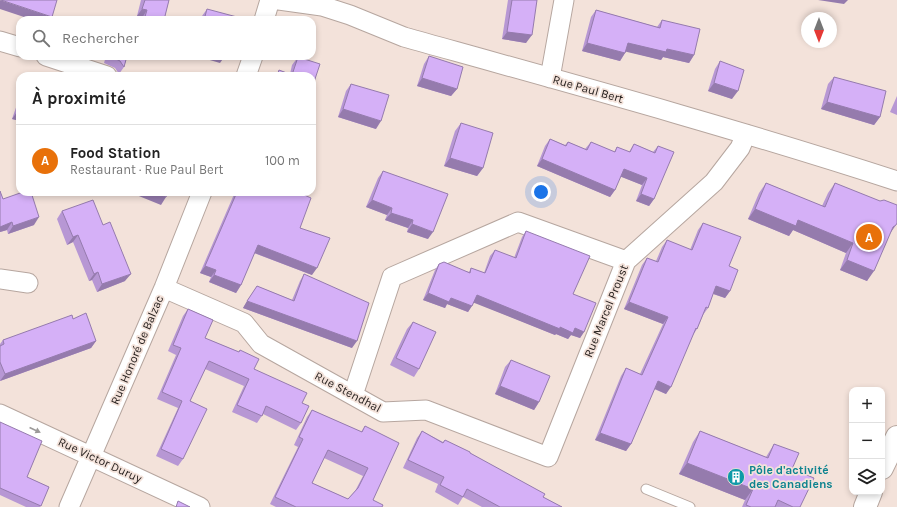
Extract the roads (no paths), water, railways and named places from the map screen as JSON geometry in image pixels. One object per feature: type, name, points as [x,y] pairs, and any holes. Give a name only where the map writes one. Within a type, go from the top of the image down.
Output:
[{"type":"main road","points":[[885,462],[897,437]]},
{"type":"main road","points":[[865,507],[870,495]]},
{"type":"street","points":[[265,16],[270,0]]},
{"type":"street","name":"Rue Paul Bert","points":[[279,0],[322,6],[350,7],[404,37],[746,134],[897,181]]},
{"type":"street","points":[[550,78],[564,0]]},
{"type":"street","points":[[0,41],[16,46]]},
{"type":"street","points":[[58,60],[95,72]]},
{"type":"street","points":[[247,72],[252,60]]},
{"type":"street","name":"Rue Marcel Proust","points":[[548,457],[626,261],[714,182],[740,148],[746,134]]},
{"type":"street","name":"Rue Honoré de Balzac","points":[[69,507],[164,288],[200,196]]},
{"type":"street","points":[[353,395],[392,277],[518,222],[626,261]]},
{"type":"street","points":[[0,279],[28,284]]},
{"type":"street","name":"Rue Stendhal","points":[[164,288],[244,323],[261,344],[383,412],[426,410],[548,457]]},
{"type":"street","name":"Rue Victor Duruy","points":[[0,414],[200,507]]},
{"type":"lane","points":[[646,489],[690,507]]},
{"type":"place","name":"Food Station","points":[[869,237]]},
{"type":"place","name":"Pôle d'activité des Canadiens","points":[[736,477]]}]
